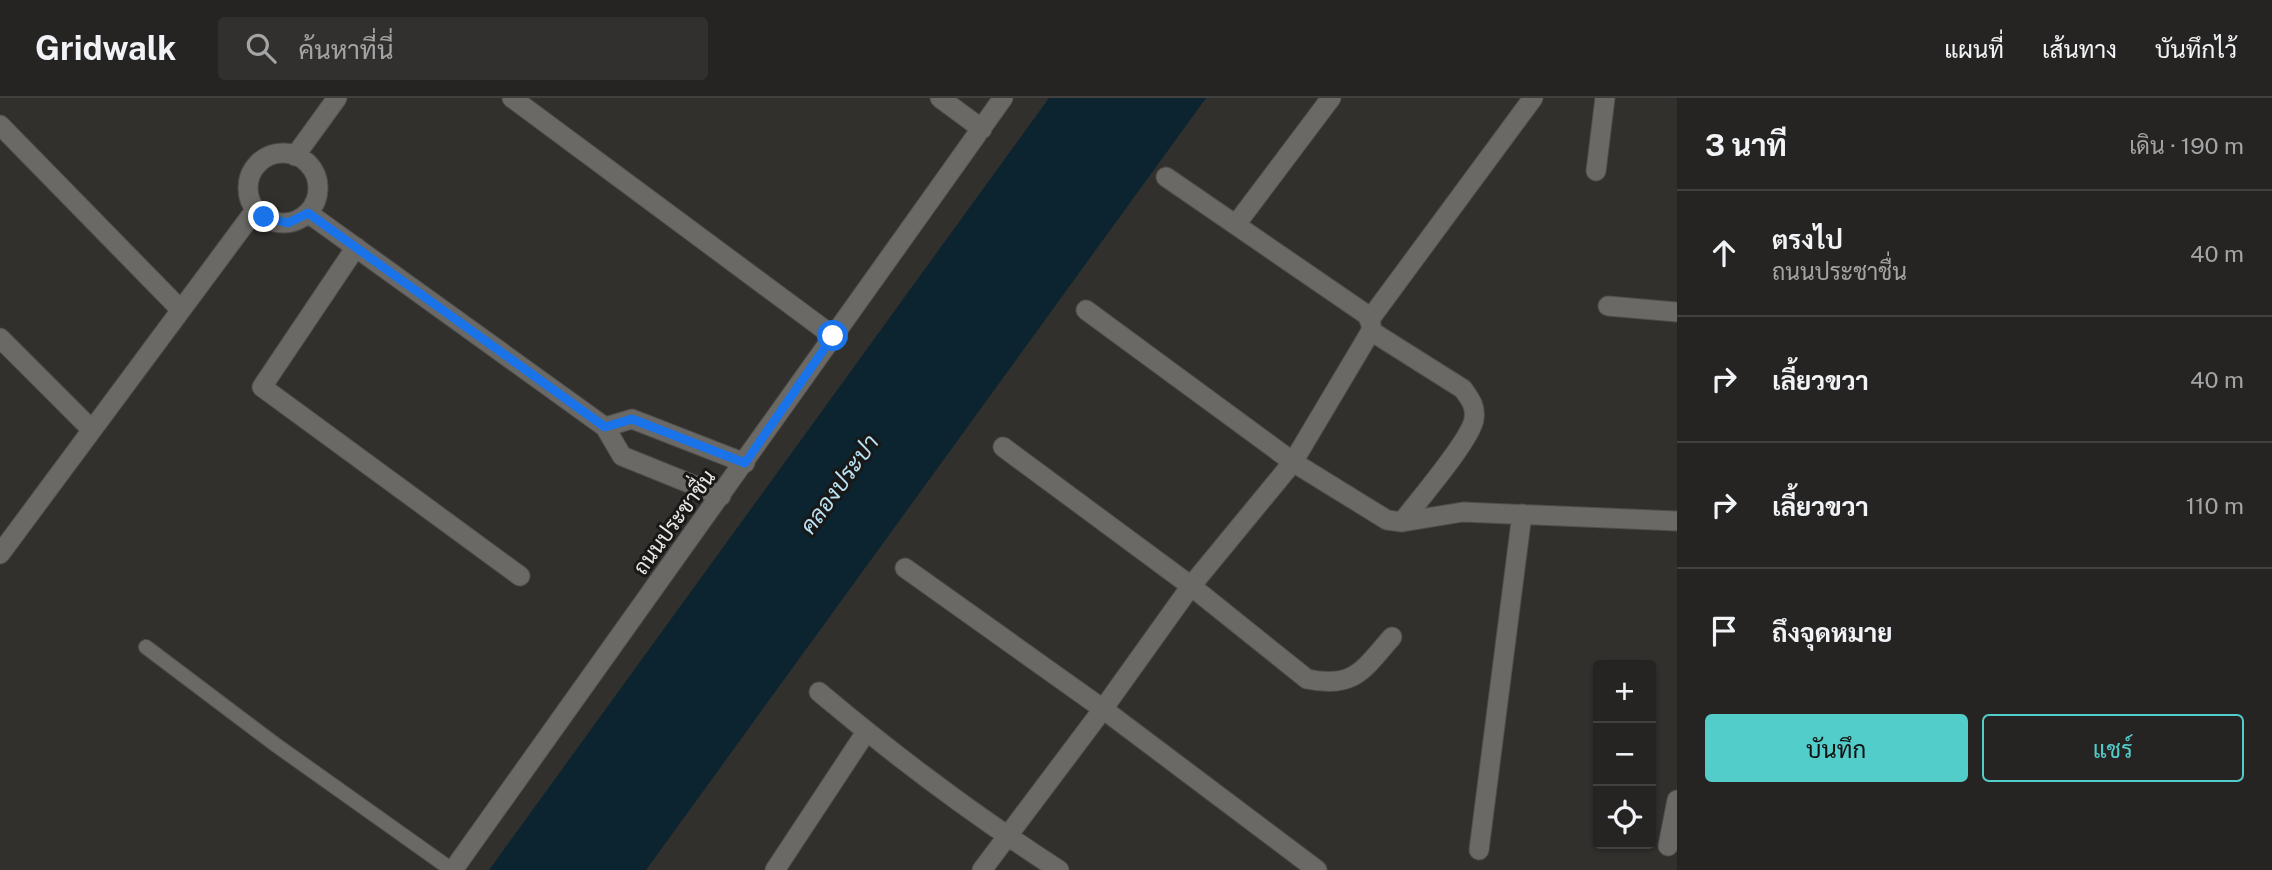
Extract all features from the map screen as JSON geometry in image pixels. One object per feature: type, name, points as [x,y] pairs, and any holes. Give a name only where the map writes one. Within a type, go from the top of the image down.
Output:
[{"type":"street","points":[[512,98],[833,336]]},
{"type":"street","points":[[940,98],[982,129]]},
{"type":"street","name":"ถนนประชาชื่น","points":[[453,870],[1003,98]]},
{"type":"street","points":[[1237,223],[1331,98]]},
{"type":"street","points":[[982,870],[1191,586],[1293,462],[1370,325],[1533,98]]},
{"type":"street","points":[[1596,172],[1605,98]]},
{"type":"street","points":[[295,156],[329,101]]},
{"type":"street","points":[[0,125],[181,310]]},
{"type":"street","points":[[278,154],[295,156],[309,164],[318,183],[314,204],[308,213],[288,223],[275,222],[256,209],[248,187],[257,165],[278,154]]},
{"type":"street","points":[[1166,177],[1237,223],[1370,325],[1463,389],[1473,402],[1474,420],[1464,439],[1402,522]]},
{"type":"street","points":[[0,553],[256,209]]},
{"type":"street","points":[[308,213],[605,427],[622,456],[720,496]]},
{"type":"street","points":[[356,247],[262,387],[520,576]]},
{"type":"street","points":[[1608,306],[1677,312]]},
{"type":"street","points":[[1086,310],[1293,462],[1377,515],[1402,522],[1463,512],[1677,521]]},
{"type":"street","points":[[0,338],[92,430]]},
{"type":"street","points":[[605,427],[632,419],[745,463]]},
{"type":"street","points":[[1003,447],[1191,586],[1307,679],[1330,684],[1348,681],[1392,637]]},
{"type":"street","points":[[1479,850],[1522,514]]},
{"type":"street","points":[[905,568],[1103,709],[1317,870]]},
{"type":"street","points":[[819,692],[866,732],[1006,836],[1059,870]]},
{"type":"street","points":[[775,870],[866,732]]},
{"type":"street","points":[[1668,846],[1677,800]]},
{"type":"lane","points":[[146,647],[276,745],[453,870]]},
{"type":"water","name":"คลองประปา","points":[[1049,98],[1206,98],[646,870],[489,870]]},
{"type":"route","points":[[264,217],[275,222],[288,223],[308,213],[605,427],[632,419],[745,463],[833,336]]}]
